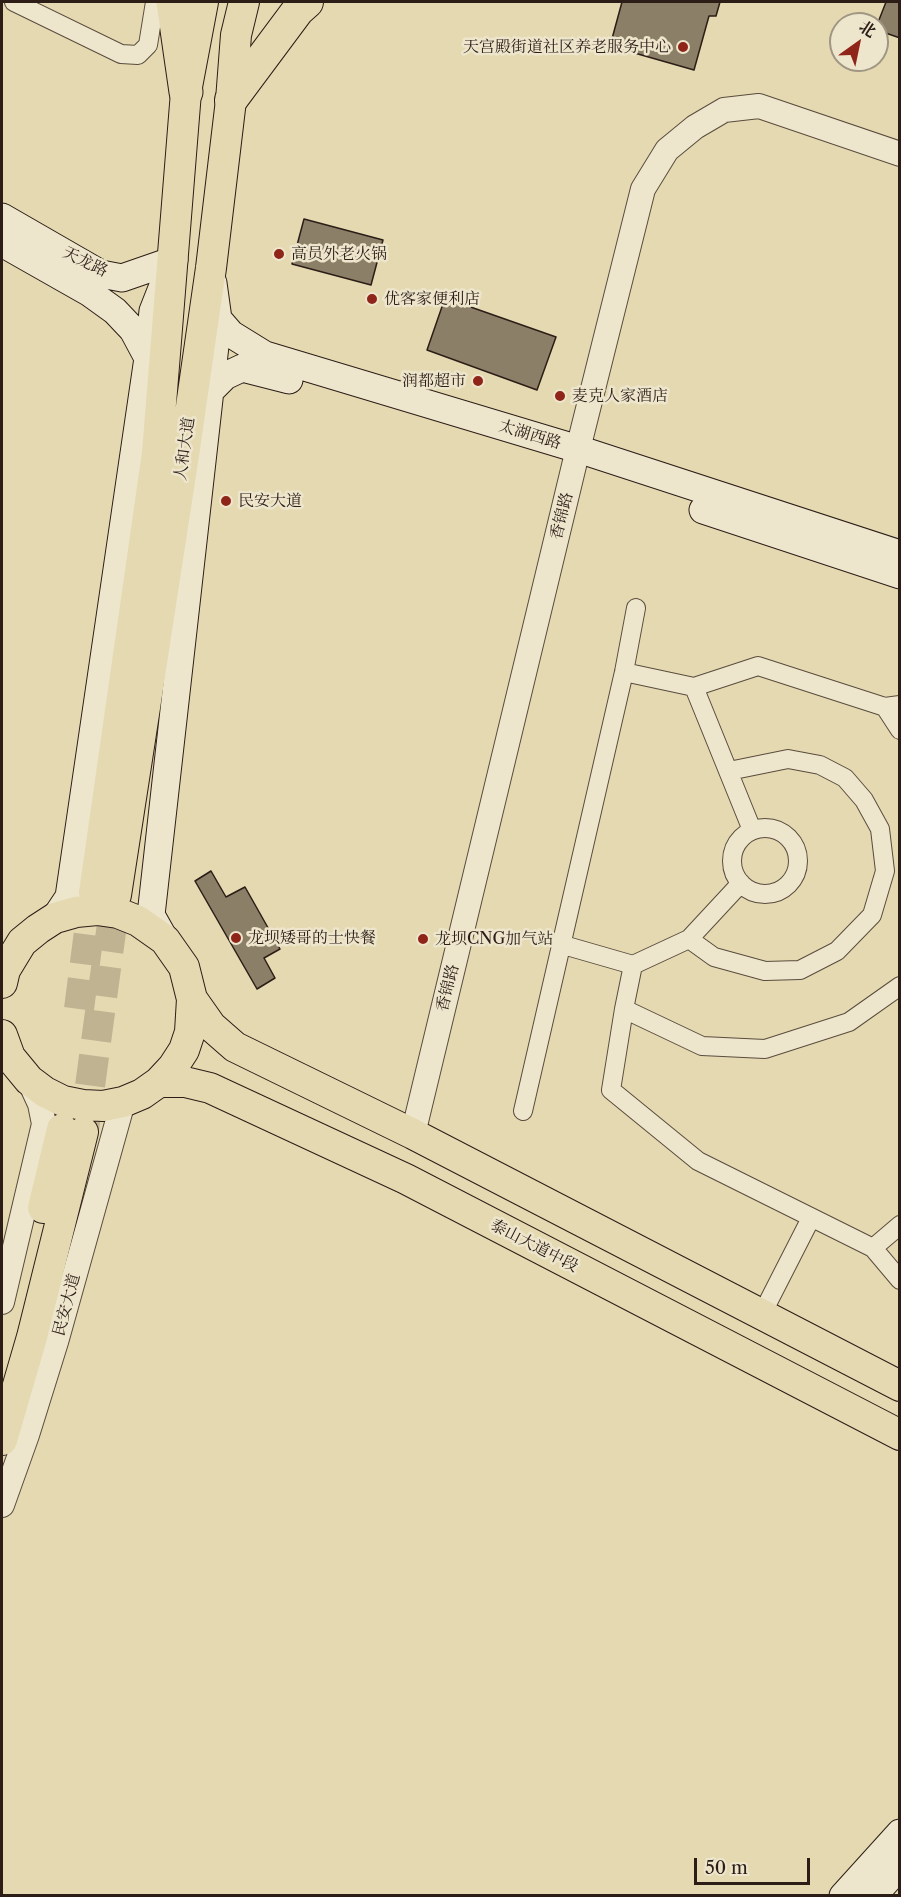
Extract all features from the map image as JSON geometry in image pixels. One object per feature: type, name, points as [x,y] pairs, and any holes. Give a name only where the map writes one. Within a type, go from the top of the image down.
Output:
[{"type":"highway","points":[[173,2],[186,92]]},
{"type":"highway","points":[[231,100],[298,10],[307,2]]},
{"type":"main road","name":"人和大道","points":[[203,2],[186,92],[157,453],[105,894],[184,455],[210,268],[237,35],[244,2]]},
{"type":"main road","name":"天龙路","points":[[2,217],[101,274],[122,278],[174,260]]},
{"type":"main road","name":"天龙路","points":[[2,243],[90,293],[115,311],[133,330],[148,358]]},
{"type":"main road","points":[[2,983],[5,970],[22,942],[46,923],[69,897],[153,311],[174,260]]},
{"type":"main road","points":[[2,1035],[10,1057],[28,1080],[45,1092],[63,1101],[103,1106],[123,1102],[142,1094],[159,1082],[184,1050],[190,1032],[192,999],[184,967],[151,915],[218,319],[210,268]]},
{"type":"main road","name":"太湖西路","points":[[218,319],[231,334],[265,355],[575,458],[900,575]]},
{"type":"main road","name":"太湖西路","points":[[210,392],[225,376],[242,368],[260,371],[575,458],[900,554]]},
{"type":"main road","points":[[2,933],[9,935],[76,912],[97,910],[138,921],[165,940]]},
{"type":"main road","points":[[192,999],[211,1026],[235,1047],[413,1134],[900,1386]]},
{"type":"main road","name":"泰山大道中段","points":[[159,1082],[185,1082],[210,1088],[406,1179],[900,1435]]},
{"type":"main road","name":"民安大道","points":[[2,1372],[72,1131],[32,1337],[2,1440]]},
{"type":"main road","points":[[843,1896],[900,1833]]},
{"type":"main road","points":[[873,1896],[900,1866]]},
{"type":"street","points":[[14,2],[121,54],[138,55],[148,45],[155,2]]},
{"type":"street","name":"香锦路","points":[[413,1134],[575,458],[643,189],[667,150],[695,127],[724,110],[759,106],[900,154]]},
{"type":"street","points":[[524,1111],[560,944],[624,672],[636,608]]},
{"type":"street","points":[[624,672],[694,687],[758,666],[892,706],[900,730]]},
{"type":"street","points":[[694,687],[753,830]]},
{"type":"street","points":[[689,939],[714,957],[765,971],[800,970],[837,951],[872,915],[885,871],[880,829],[864,800],[845,778],[820,765],[788,759],[729,771]]},
{"type":"street","points":[[762,828],[772,829],[790,839],[798,857],[794,877],[787,885],[769,893],[759,893],[741,883],[732,864],[733,853],[744,836],[753,830],[762,828]]},
{"type":"street","points":[[560,944],[633,965],[689,939],[741,883]]},
{"type":"street","points":[[633,965],[612,1090],[698,1161],[873,1248],[900,1280]]},
{"type":"street","points":[[624,1009],[702,1047],[765,1049],[849,1022],[900,986]]},
{"type":"street","points":[[2,1302],[44,1124],[40,1104],[28,1080]]},
{"type":"street","name":"民安大道","points":[[2,1505],[56,1342],[123,1102]]},
{"type":"street","points":[[762,1314],[811,1218]]},
{"type":"street","points":[[873,1248],[900,1225]]},
{"type":"building","points":[[622,2],[720,2],[716,16],[709,16],[694,70],[610,46]]},
{"type":"building","points":[[886,2],[900,2],[900,38],[889,34],[889,12],[882,12]]},
{"type":"building","points":[[304,219],[383,240],[371,285],[292,264]]},
{"type":"building","points":[[445,298],[556,337],[537,390],[427,350]]},
{"type":"building","points":[[211,871],[226,897],[245,887],[280,949],[264,958],[275,978],[257,989],[195,881]]},
{"type":"tunnel","points":[[79,1009],[94,893]]},
{"type":"tunnel","points":[[84,1130],[116,895]]},
{"type":"place","name":"天宫殿街道社区养老服务中心","points":[[683,47]]},
{"type":"place","name":"高员外老火锅","points":[[279,254]]},
{"type":"place","name":"优客家便利店","points":[[372,299]]},
{"type":"place","name":"润都超市","points":[[478,381]]},
{"type":"place","name":"麦克人家酒店","points":[[560,396]]},
{"type":"place","name":"民安大道","points":[[226,501]]},
{"type":"place","name":"龙坝矮哥的士快餐","points":[[236,938]]},
{"type":"place","name":"龙坝CNG加气站","points":[[423,939]]}]
